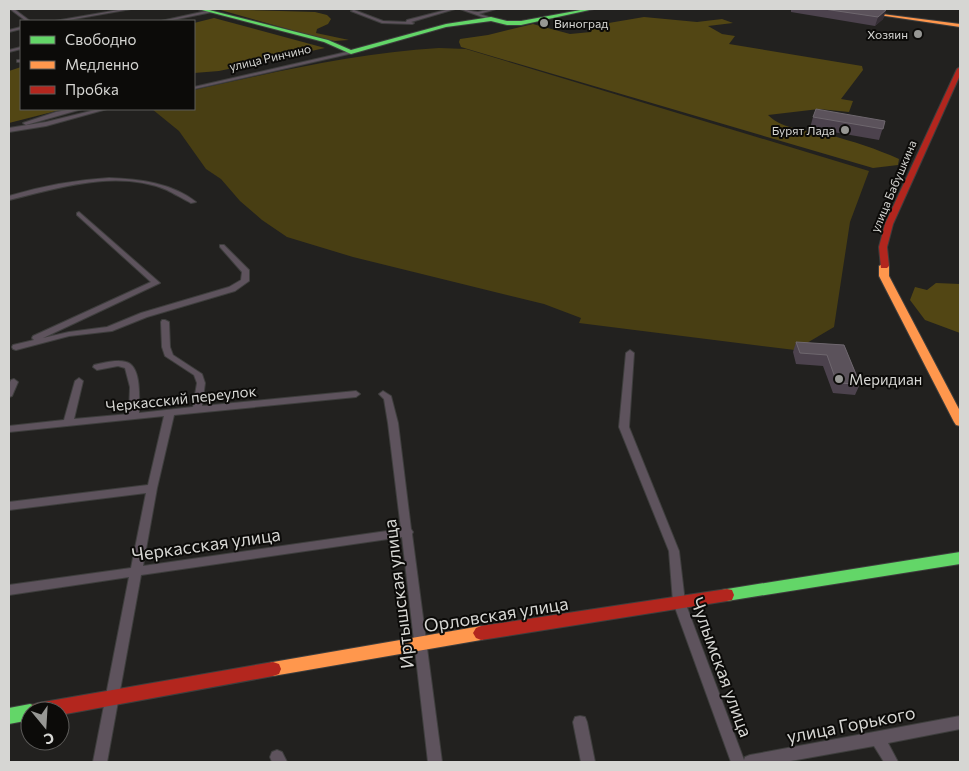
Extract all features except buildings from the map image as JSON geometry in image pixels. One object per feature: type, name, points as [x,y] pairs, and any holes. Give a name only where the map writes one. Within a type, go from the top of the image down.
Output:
[{"type":"street","points":[[9,12],[25,9]]},
{"type":"street","points":[[63,20],[129,9]]},
{"type":"street","points":[[412,23],[408,21],[454,9]]},
{"type":"street","points":[[462,9],[476,14],[492,14]]},
{"type":"street","name":"улица Ринчино","points":[[195,88],[351,52],[492,14],[507,23],[521,23],[592,9]]},
{"type":"street","points":[[845,9],[960,26]]},
{"type":"street","points":[[14,10],[27,20]]},
{"type":"street","points":[[167,20],[206,10]]},
{"type":"street","name":"улица Ринчино","points":[[206,10],[326,41],[351,52]]},
{"type":"street","points":[[352,11],[382,22],[418,25]]},
{"type":"street","points":[[476,14],[492,14]]},
{"type":"street","name":"улица Бабушкина","points":[[960,69],[889,224],[882,254],[884,276],[960,422]]},
{"type":"street","points":[[9,129],[51,114],[73,110]]},
{"type":"street","points":[[75,116],[86,110]]},
{"type":"street","points":[[9,129],[29,127],[100,110]]},
{"type":"street","points":[[9,198],[73,181],[129,181],[168,189],[193,202]]},
{"type":"street","points":[[13,349],[156,284],[79,214]]},
{"type":"street","points":[[13,349],[69,334],[109,328],[144,315],[232,289],[245,281],[246,272],[222,246]]},
{"type":"street","points":[[165,322],[166,347],[169,356],[198,374],[202,383],[197,410]]},
{"type":"street","name":"Чулымская улица","points":[[630,353],[624,427],[674,551],[679,602],[738,762]]},
{"type":"street","points":[[97,367],[125,364],[130,366],[133,374],[134,416]]},
{"type":"street","points":[[68,423],[79,381]]},
{"type":"street","points":[[9,394],[14,382]]},
{"type":"street","name":"Черкасский переулок","points":[[9,429],[356,394]]},
{"type":"street","name":"Иртышская улица","points":[[383,394],[388,398],[393,423],[422,644],[435,762]]},
{"type":"street","points":[[100,762],[138,572],[152,488],[170,412]]},
{"type":"street","points":[[9,506],[152,488]]},
{"type":"street","name":"Черкасская улица","points":[[9,590],[408,532]]},
{"type":"street","name":"Орловская улица","points":[[70,705],[422,644],[960,558]]},
{"type":"street","points":[[580,722],[588,762]]},
{"type":"street","name":"улица Горького","points":[[750,762],[960,723]]},
{"type":"street","points":[[877,738],[892,762]]},
{"type":"shaded area","points":[[217,9],[315,12],[327,15],[331,19],[328,24],[317,29],[316,33],[349,40],[335,41],[323,39]]},
{"type":"shaded area","points":[[644,17],[697,22],[722,19],[733,23],[708,26],[722,34],[735,36],[729,44],[862,66],[863,70],[841,99],[853,101],[849,112],[819,109],[768,115],[789,127],[838,137],[882,152],[899,159],[898,165],[873,168],[461,47],[459,42],[460,39],[488,35],[533,24],[570,34],[591,32],[591,26]]},
{"type":"shaded area","points":[[214,18],[325,48],[219,71],[195,73],[195,23]]},
{"type":"shaded area","points":[[439,48],[466,49],[869,171],[850,222],[834,327],[795,350],[579,323],[581,318],[544,304],[353,257],[287,237],[262,220],[240,201],[221,179],[206,169],[179,131],[153,110],[195,110],[195,90],[316,64]]},
{"type":"shaded area","points":[[20,67],[20,110],[60,110],[9,123],[9,71]]},
{"type":"shaded area","points":[[936,283],[960,284],[960,333],[925,320],[910,300],[915,287],[927,290]]},
{"type":"traffic: fast","points":[[200,9],[326,41],[351,52],[446,26],[491,19],[507,23],[521,23],[592,9]]},
{"type":"traffic: fast","points":[[727,595],[960,558]]},
{"type":"traffic: fast","points":[[9,716],[20,714]]},
{"type":"traffic: slow","points":[[845,9],[960,26]]},
{"type":"traffic: slow","points":[[884,266],[884,276],[960,422]]},
{"type":"traffic: slow","points":[[273,669],[481,633]]},
{"type":"traffic: jam","points":[[884,266],[883,247],[889,224],[960,69]]},
{"type":"traffic: jam","points":[[481,633],[727,595]]},
{"type":"traffic: jam","points":[[70,705],[273,669]]},
{"type":"place","name":"Виноград","points":[[544,23]]},
{"type":"place","name":"Хозяин","points":[[918,34]]},
{"type":"place","name":"Бурят Лада","points":[[845,130]]},
{"type":"place","name":"Меридиан","points":[[839,379]]}]
